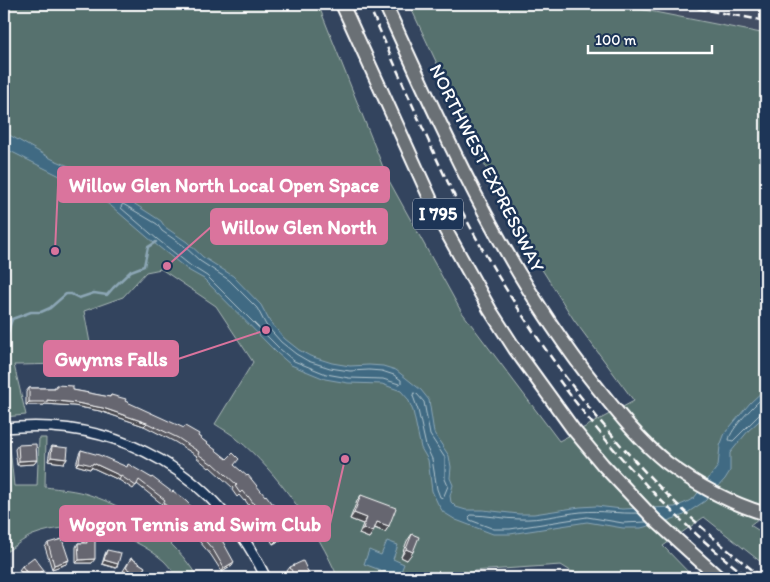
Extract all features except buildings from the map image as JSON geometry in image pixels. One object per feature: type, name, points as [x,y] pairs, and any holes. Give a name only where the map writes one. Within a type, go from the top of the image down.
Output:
[{"type":"highway","name":"I 795","points":[[342,4],[407,149],[462,261],[510,342],[573,429],[618,481],[655,520],[719,578]]},
{"type":"highway","name":"NORTHWEST EXPRESSWAY","points":[[385,4],[432,106],[498,240],[572,355],[642,439],[666,461],[692,480],[724,498],[766,514]]},
{"type":"street","points":[[4,428],[44,426],[86,431],[129,445],[157,458],[183,474],[230,518],[256,556],[266,578]]},
{"type":"shaded area","points":[[614,4],[766,4],[766,34],[651,11]]},
{"type":"green space","points":[[4,4],[318,4],[387,177],[461,311],[559,441],[634,401],[574,320],[510,219],[409,4],[614,4],[766,34],[766,513],[750,525],[766,535],[766,566],[704,517],[663,546],[694,578],[582,578],[561,565],[473,571],[465,578],[338,578],[320,541],[281,484],[252,452],[215,424],[253,362],[216,306],[161,269],[146,272],[123,297],[84,311],[95,369],[65,365],[14,365],[26,415],[4,417]]},
{"type":"green space","points":[[9,438],[14,486],[37,486],[39,438],[46,438],[45,487],[90,495],[137,517],[152,527],[177,550],[198,578],[179,578],[164,561],[150,551],[119,535],[102,530],[67,528],[50,530],[33,535],[4,553],[4,439]]},
{"type":"water","points":[[4,132],[52,159],[90,175],[161,221],[165,227],[187,242],[203,257],[233,276],[261,305],[270,322],[285,339],[299,350],[310,356],[332,363],[350,366],[383,366],[396,370],[421,390],[429,400],[434,433],[449,456],[450,478],[453,485],[450,496],[451,502],[456,507],[466,510],[534,514],[596,506],[622,509],[675,507],[694,498],[718,466],[720,446],[725,433],[750,403],[766,388],[766,415],[749,430],[730,453],[730,471],[725,479],[705,501],[684,515],[641,528],[623,528],[587,522],[510,534],[493,534],[456,520],[443,512],[432,491],[428,460],[421,448],[413,411],[408,399],[401,391],[382,384],[348,383],[325,379],[291,365],[204,279],[188,270],[111,206],[86,189],[4,148]]},
{"type":"water","points":[[387,541],[398,545],[393,559],[404,564],[399,577],[364,564],[369,550],[381,555]]},
{"type":"waterway","points":[[4,320],[31,312],[41,312],[50,308],[66,294],[79,298],[94,293],[107,295],[131,271],[144,266],[148,247],[156,242]]},
{"type":"waterway","points":[[4,344],[12,320]]},
{"type":"waterway","points":[[4,398],[6,413]]},
{"type":"railway","points":[[368,4],[437,160],[467,220],[511,297],[541,342],[606,429],[642,469],[721,544],[763,578]]},
{"type":"railway","points":[[674,4],[766,21]]},
{"type":"railway","points":[[559,380],[601,434],[647,486],[696,534],[749,578]]},
{"type":"place","name":"Willow Glen North Local Open Space","points":[[55,251]]},
{"type":"place","name":"Willow Glen North","points":[[167,266]]},
{"type":"place","name":"Gwynns Falls","points":[[266,330]]},
{"type":"place","name":"Wogon Tennis and Swim Club","points":[[345,459]]}]
